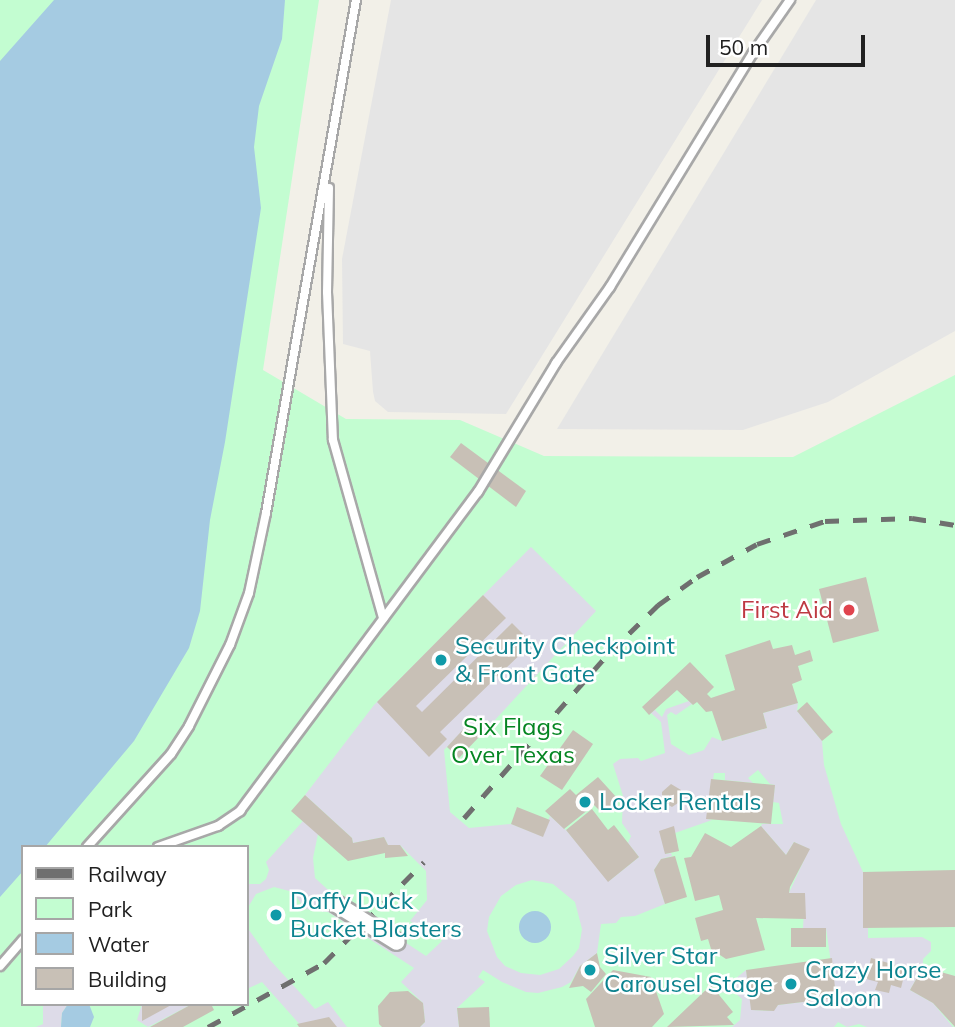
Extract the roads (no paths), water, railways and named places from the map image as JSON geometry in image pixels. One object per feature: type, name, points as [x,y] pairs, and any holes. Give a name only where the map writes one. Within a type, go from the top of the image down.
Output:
[{"type":"street","points":[[332,902],[397,943]]},
{"type":"lane","points":[[89,845],[157,771],[189,726],[230,645],[245,604],[262,535],[287,379],[329,165],[356,0]]},
{"type":"lane","points":[[164,845],[218,826],[240,811],[507,448],[556,363],[610,287],[714,115],[790,0]]},
{"type":"lane","points":[[329,165],[327,292],[331,430],[340,473],[383,618]]},
{"type":"lane","points":[[0,966],[21,942]]},
{"type":"water","points":[[54,0],[285,0],[282,39],[259,106],[254,147],[261,208],[225,442],[210,520],[200,611],[189,648],[134,741],[47,845],[21,845],[21,873],[0,897],[0,61]]},
{"type":"water","points":[[535,911],[546,916],[551,927],[546,938],[535,943],[524,938],[519,927],[524,916]]},
{"type":"water","points":[[67,1006],[90,1006],[94,1017],[90,1027],[61,1027],[62,1013]]},
{"type":"railway","points":[[464,818],[609,653],[658,605],[697,577],[757,544],[825,521],[912,518],[955,525]]},
{"type":"railway","points":[[248,1005],[324,963],[424,862]]},
{"type":"railway","points":[[208,1027],[246,1006]]},
{"type":"place","name":"First Aid","points":[[849,610]]},
{"type":"place","name":"Security Checkpoint & Front Gate","points":[[441,660]]},
{"type":"place","name":"Locker Rentals","points":[[585,802]]},
{"type":"place","name":"Daffy Duck Bucket Blasters","points":[[276,915]]},
{"type":"place","name":"Silver Star Carousel Stage","points":[[590,970]]},
{"type":"place","name":"Crazy Horse Saloon","points":[[791,984]]},
{"type":"park label","name":"Six Flags Over Texas","points":[[513,741]]}]
